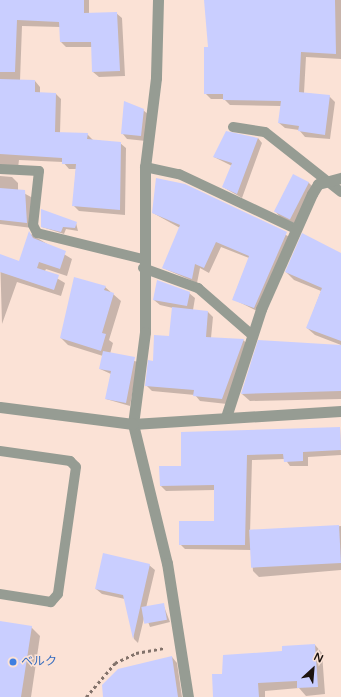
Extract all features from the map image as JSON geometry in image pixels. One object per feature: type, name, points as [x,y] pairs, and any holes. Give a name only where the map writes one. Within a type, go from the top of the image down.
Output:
[{"type":"street","points":[[158,0],[156,78],[145,166],[143,264],[145,332],[133,424],[167,563],[188,697]]},
{"type":"street","points":[[226,416],[252,335],[296,229],[318,184],[327,180],[341,178]]},
{"type":"street","points":[[0,407],[133,424],[226,416],[341,411]]},
{"type":"lane","points":[[233,127],[265,132],[341,192]]},
{"type":"lane","points":[[145,166],[179,174],[296,229]]},
{"type":"lane","points":[[0,169],[39,171],[33,225],[38,233],[143,264],[198,288],[252,335]]},
{"type":"lane","points":[[0,451],[70,461],[76,467],[58,594],[51,602],[0,594]]},
{"type":"path","points":[[86,697],[115,663],[136,654],[180,645]]},
{"type":"building","points":[[0,0],[84,0],[84,13],[117,12],[120,71],[92,72],[91,42],[60,42],[59,22],[17,20],[15,72],[0,72]]},
{"type":"building","points":[[204,0],[335,0],[336,54],[301,52],[299,92],[330,95],[325,135],[298,131],[299,126],[278,123],[281,101],[223,100],[223,94],[204,94],[204,47],[208,47]]},
{"type":"building","points":[[0,79],[35,80],[35,92],[56,93],[55,132],[88,133],[87,139],[121,142],[120,210],[72,206],[76,164],[62,164],[62,158],[0,154]]},
{"type":"building","points":[[124,101],[144,109],[141,136],[121,134]]},
{"type":"building","points":[[226,131],[258,138],[237,194],[222,187],[232,163],[213,157]]},
{"type":"building","points":[[293,174],[309,182],[290,220],[274,211]]},
{"type":"building","points":[[156,178],[185,184],[287,232],[254,308],[232,300],[249,256],[216,242],[204,268],[195,264],[192,279],[162,268],[180,225],[152,213]]},
{"type":"building","points":[[0,188],[25,190],[27,223],[0,220]]},
{"type":"building","points":[[41,209],[77,222],[75,228],[63,227],[61,232],[41,227]]},
{"type":"building","points":[[29,231],[33,238],[66,251],[60,269],[39,262],[37,268],[59,275],[54,290],[0,272],[0,254],[19,261]]},
{"type":"building","points":[[302,233],[341,253],[341,341],[306,328],[322,288],[285,272]]},
{"type":"building","points":[[74,277],[106,286],[104,290],[114,293],[102,333],[106,334],[101,351],[60,338]]},
{"type":"building","points":[[157,280],[190,292],[187,306],[153,300]]},
{"type":"building","points":[[172,307],[208,311],[206,337],[244,339],[222,399],[193,396],[194,390],[145,386],[148,360],[153,361],[154,335],[169,336]]},
{"type":"building","points":[[258,340],[341,345],[341,391],[241,394]]},
{"type":"building","points":[[103,351],[135,357],[126,403],[105,399],[111,371],[99,369]]},
{"type":"building","points":[[340,427],[341,450],[303,452],[303,461],[284,462],[283,454],[247,455],[245,545],[179,545],[179,521],[214,521],[214,485],[160,486],[159,466],[181,466],[181,432]]},
{"type":"building","points":[[339,525],[341,563],[251,568],[249,530]]},
{"type":"building","points":[[103,553],[150,564],[133,639],[123,595],[95,589]]},
{"type":"building","points":[[164,603],[167,620],[144,624],[141,607]]},
{"type":"building","name":"ベルク","points":[[0,621],[32,626],[21,697],[0,697]]},
{"type":"building","points":[[315,644],[318,687],[297,688],[297,681],[258,683],[259,697],[213,697],[212,674],[222,674],[223,655],[282,651],[282,646]]},
{"type":"building","points":[[172,656],[178,697],[103,697],[102,685],[118,669]]},
{"type":"place","name":"ベルク","points":[[13,662]]}]
